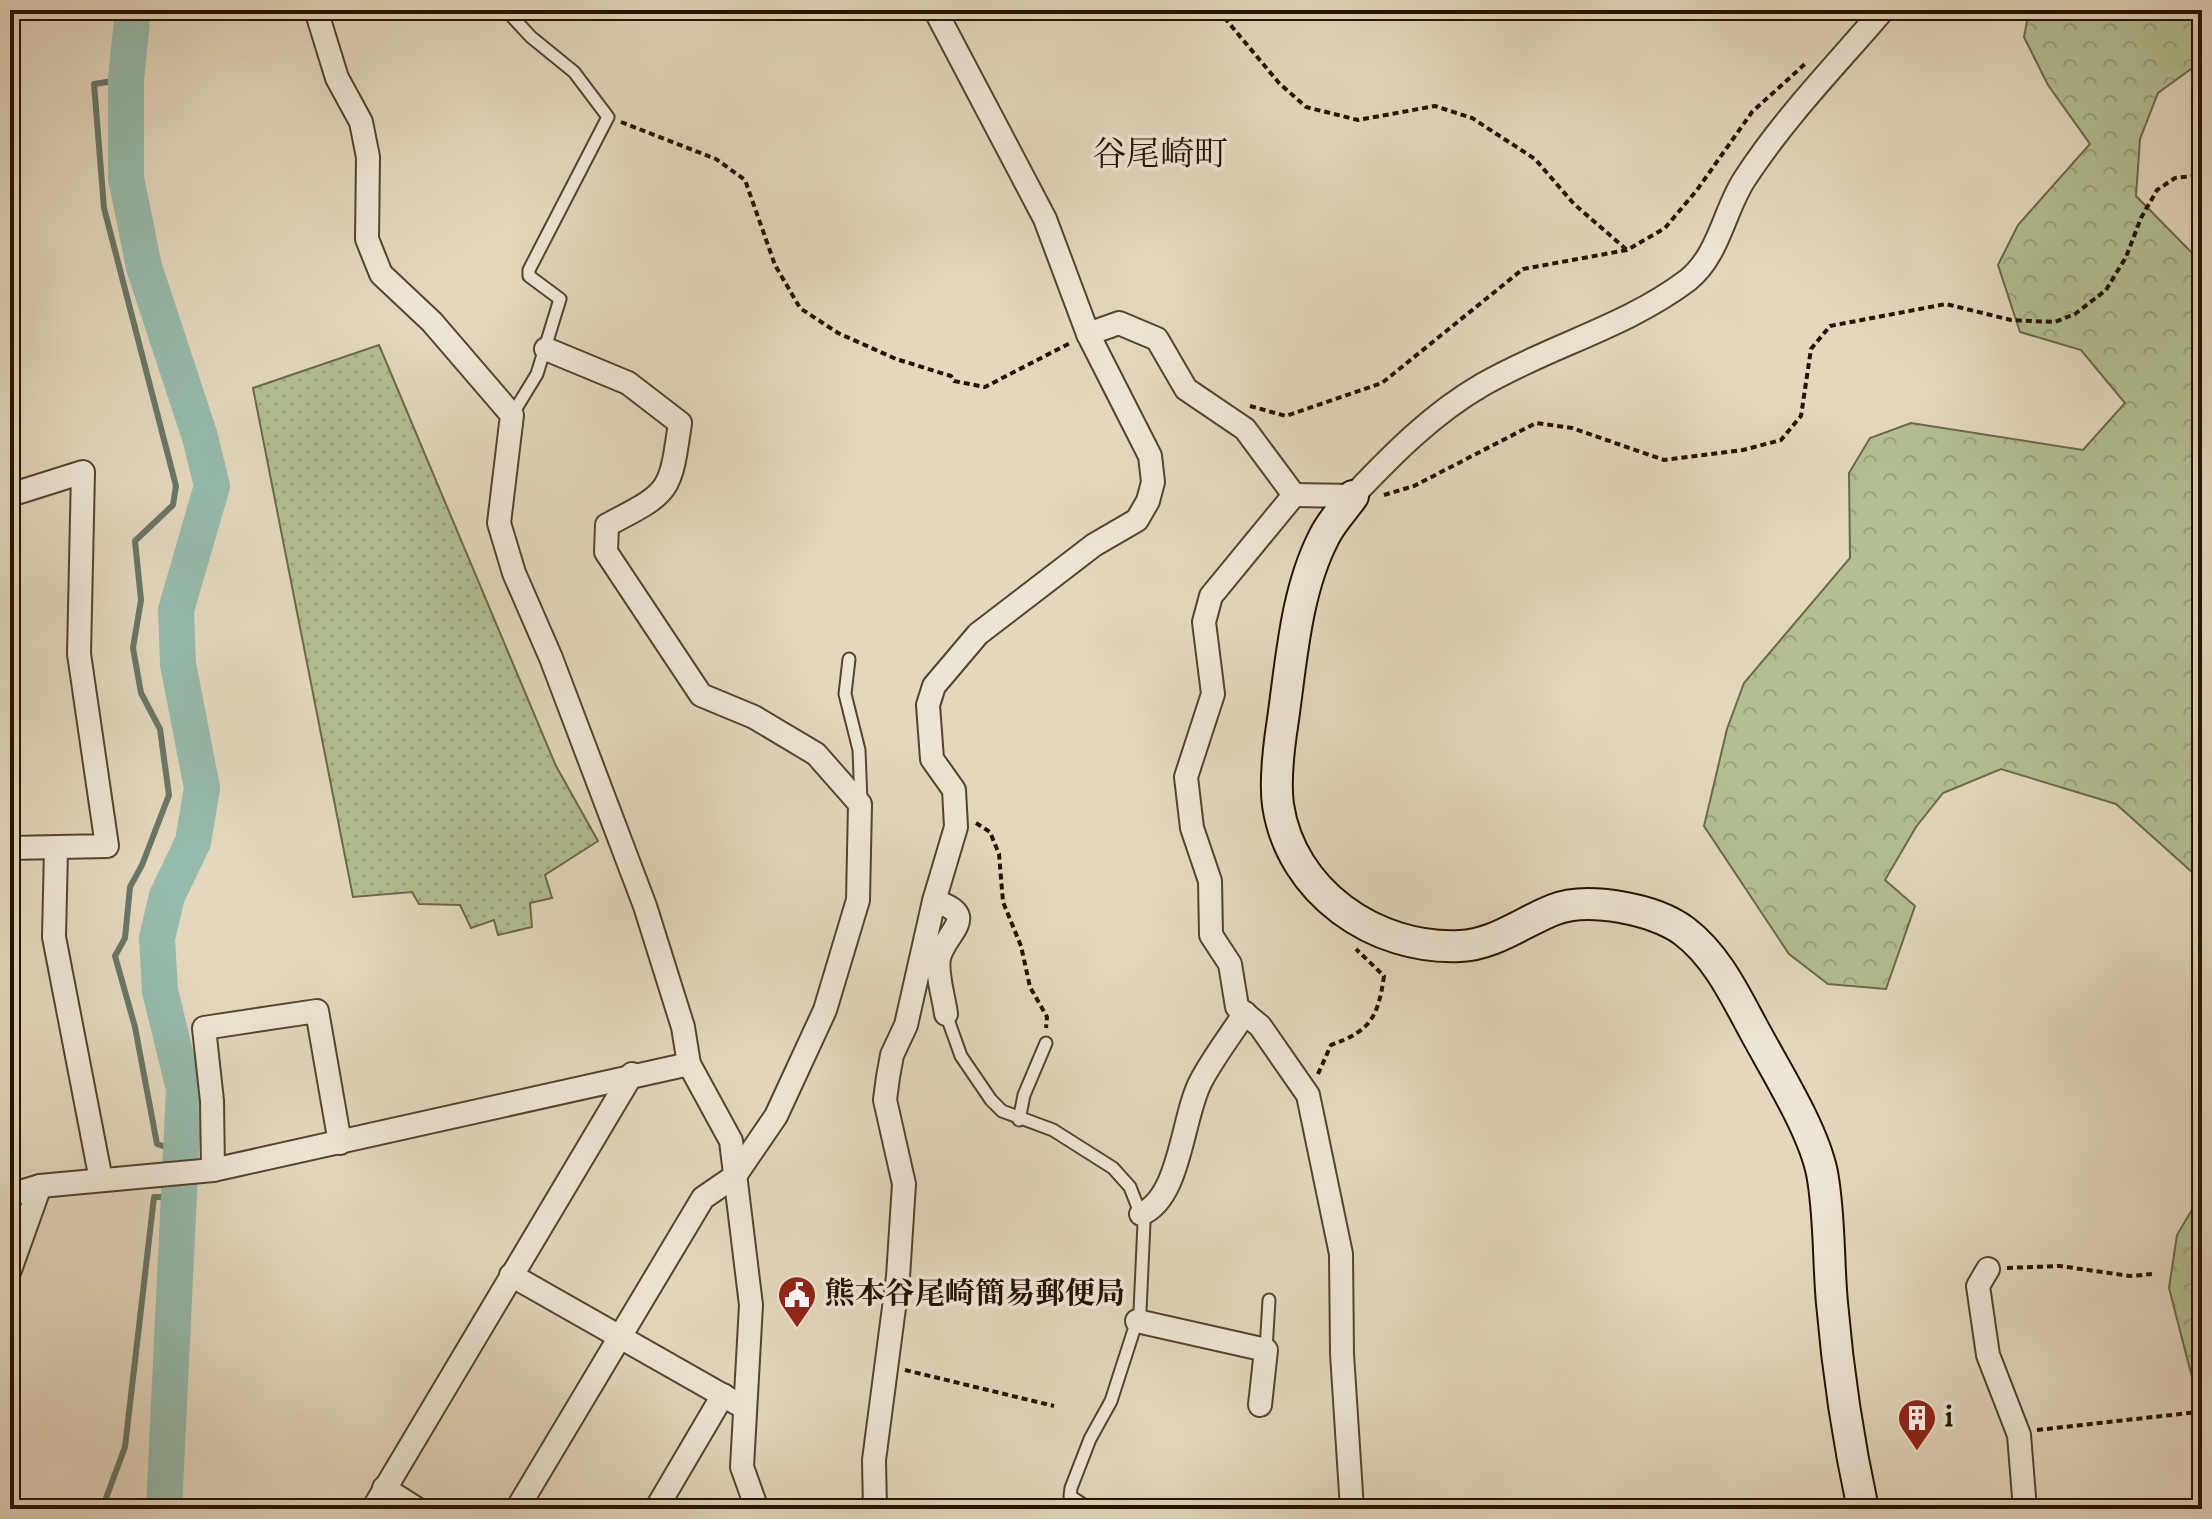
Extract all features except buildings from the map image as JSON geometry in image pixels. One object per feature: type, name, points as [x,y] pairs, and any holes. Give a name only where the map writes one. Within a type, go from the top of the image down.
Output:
[{"type":"street","points":[[316,10],[337,78],[361,122],[368,157],[367,239],[381,274],[432,322],[512,415],[499,523],[514,573],[551,658],[645,906],[683,1027],[689,1064],[731,1141],[751,1305],[742,1467],[757,1509]]},
{"type":"street","points":[[875,1509],[874,1460],[887,1366],[904,1184],[885,1100],[892,1055],[906,1025],[934,901],[949,860],[956,815],[954,790],[932,759],[928,705],[934,686],[978,634],[1094,545],[1137,520],[1148,501],[1153,482],[1150,456],[1088,334],[1045,219],[935,10]]},
{"type":"street","points":[[1863,1509],[1843,1417],[1822,1171],[1796,1109],[1723,972],[1685,931],[1649,911],[1612,906],[1557,908],[1510,932],[1462,946],[1395,940],[1353,918],[1317,889],[1291,852],[1278,804],[1280,747],[1294,642],[1307,581],[1324,536],[1353,496],[1406,441],[1444,409],[1484,383],[1631,316],[1691,278],[1722,232],[1742,183],[1778,131],[1883,10]]},
{"type":"street","points":[[1088,334],[1119,323],[1157,339],[1186,389],[1245,429],[1294,495]]},
{"type":"street","points":[[517,1509],[703,1198],[735,1176],[776,1116],[825,1010],[858,900],[860,804],[816,754],[754,717],[701,695],[606,552],[607,525],[653,501],[672,477],[680,423],[628,383],[546,349]]},
{"type":"street","points":[[10,495],[83,472],[79,654],[107,846],[56,850],[10,848]]},
{"type":"street","points":[[1294,495],[1353,496]]},
{"type":"street","points":[[1294,495],[1211,596],[1204,622],[1213,694],[1186,777],[1192,828],[1210,881],[1211,935],[1230,964],[1237,1007],[1260,1026],[1308,1095],[1341,1254],[1342,1354],[1352,1509]]},
{"type":"street","points":[[56,850],[54,937],[101,1180]]},
{"type":"street","points":[[934,901],[949,906],[957,915],[958,925],[939,958],[946,1014]]},
{"type":"street","points":[[211,1170],[212,1101],[204,1028],[317,1011],[340,1143]]},
{"type":"street","points":[[1141,1214],[1150,1210],[1165,1193],[1199,1084],[1245,1013]]},
{"type":"street","points":[[10,1195],[40,1186],[211,1170],[632,1074],[689,1064]]},
{"type":"street","points":[[373,1509],[632,1074]]},
{"type":"street","points":[[10,1270],[40,1186]]},
{"type":"street","points":[[1988,1269],[1978,1286],[1988,1355],[2019,1435],[2025,1509]]},
{"type":"street","points":[[511,1275],[745,1408]]},
{"type":"street","points":[[1137,1321],[1266,1350],[1260,1405]]},
{"type":"street","points":[[656,1509],[723,1395]]},
{"type":"street","points":[[384,1488],[417,1509]]},
{"type":"lane","points":[[506,10],[531,37],[574,72],[608,117],[529,270],[529,276],[560,299],[537,374],[512,415]]},
{"type":"lane","points":[[849,659],[845,694],[859,750],[860,804]]},
{"type":"lane","points":[[946,1014],[975,1080],[1002,1111],[1019,1120],[1053,1130],[1113,1168],[1130,1187],[1141,1214],[1144,1245],[1137,1321],[1111,1401],[1090,1439],[1071,1488],[1070,1496],[1090,1509]]},
{"type":"lane","points":[[1019,1120],[1024,1095],[1046,1043]]},
{"type":"lane","points":[[1266,1350],[1269,1300]]},
{"type":"path","points":[[1218,10],[1279,83],[1306,107],[1358,120],[1435,106],[1472,118],[1535,159],[1574,204],[1627,250]]},
{"type":"path","points":[[1243,404],[1286,416],[1382,383],[1523,269],[1627,250],[1665,228],[1697,190],[1752,112],[1815,54]]},
{"type":"path","points":[[608,117],[716,159],[745,180],[775,265],[800,308],[853,340],[896,359],[951,376],[954,381],[985,387],[1088,334]]},
{"type":"path","points":[[1353,496],[1382,496],[1414,486],[1536,423],[1572,428],[1664,460],[1743,450],[1781,440],[1801,416],[1811,349],[1830,326],[1946,304],[2011,320],[2055,322],[2075,314],[2106,290],[2126,257],[2141,218],[2157,190],[2175,178],[2202,175]]},
{"type":"path","points":[[956,815],[990,832],[999,854],[1003,902],[1017,935],[1030,987],[1047,1017],[1046,1043]]},
{"type":"path","points":[[1308,1095],[1331,1045],[1361,1034],[1380,1006],[1384,976],[1352,945]]},
{"type":"path","points":[[1988,1269],[2060,1266],[2130,1276],[2152,1274]]},
{"type":"path","points":[[887,1366],[1054,1406]]},
{"type":"path","points":[[2019,1435],[2048,1428],[2198,1412]]},
{"type":"green space","points":[[2029,10],[2202,10],[2202,61],[2158,93],[2140,139],[2136,196],[2202,263],[2202,881],[2116,804],[2001,769],[1943,793],[1916,827],[1885,880],[1915,906],[1886,989],[1828,984],[1789,954],[1704,826],[1727,729],[1744,683],[1850,558],[1849,473],[1870,438],[1911,423],[2083,450],[2125,403],[2081,350],[2020,332],[1998,265],[2018,225],[2090,144],[2048,85],[2024,37]]},
{"type":"green space","points":[[379,345],[556,766],[598,841],[545,875],[552,898],[530,903],[532,927],[498,935],[494,920],[471,928],[460,905],[419,904],[412,892],[353,897],[253,388]]},
{"type":"green space","points":[[2202,1193],[2202,1416],[2169,1288],[2177,1235]]},
{"type":"waterway","points":[[133,10],[126,79],[126,178],[144,267],[200,437],[212,486],[176,610],[178,664],[202,788],[193,842],[167,896],[157,938],[160,991],[184,1089],[164,1509]]},
{"type":"waterway","points":[[126,79],[94,84],[104,208],[176,486],[173,505],[135,541],[141,600],[133,648],[141,693],[160,729],[169,795],[142,865],[130,887],[125,938],[115,956],[135,1027],[157,1144],[181,1152]]},
{"type":"waterway","points":[[102,1509],[125,1447],[154,1197],[177,1197]]},
{"type":"place","name":"熊本谷尾崎簡易郵便局","points":[[797,1329]]},
{"type":"place","name":"i","points":[[1917,1452]]},
{"type":"district","name":"谷尾崎町","points":[[1160,155]]}]
